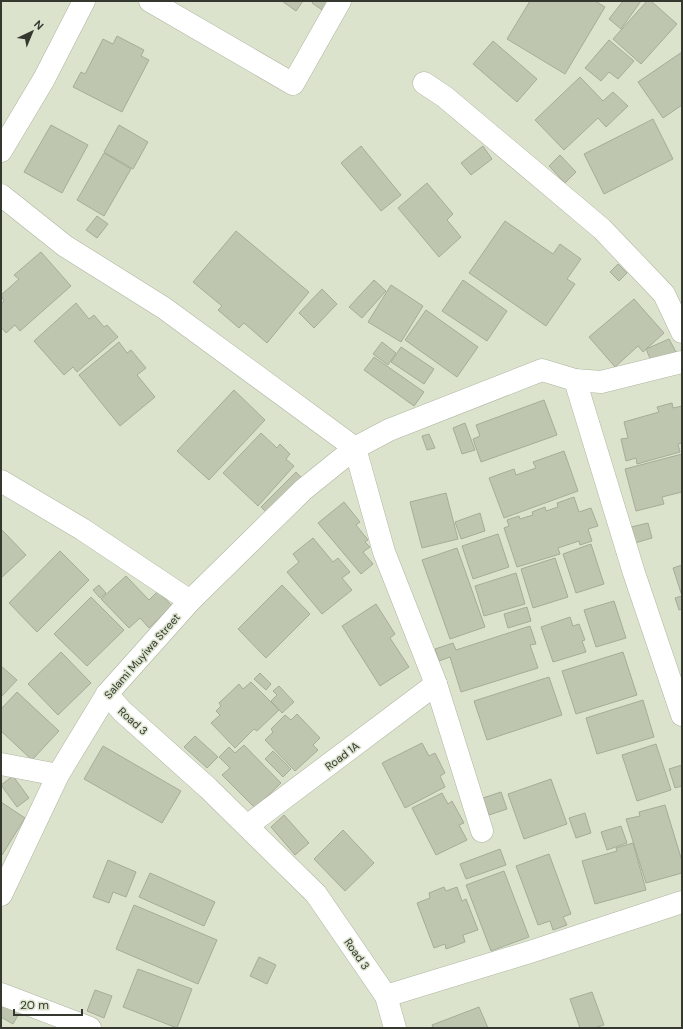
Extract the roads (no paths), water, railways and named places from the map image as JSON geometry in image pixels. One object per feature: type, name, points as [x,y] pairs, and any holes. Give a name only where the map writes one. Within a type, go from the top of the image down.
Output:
[{"type":"street","points":[[1,151],[44,79],[84,1]]},
{"type":"street","points":[[150,1],[293,84],[340,1]]},
{"type":"street","points":[[424,83],[445,97],[602,229],[664,294],[682,332]]},
{"type":"street","points":[[1,195],[65,246],[164,308],[355,448],[384,552],[436,684],[482,831]]},
{"type":"street","name":"Salami Muyiwa Street","points":[[1,895],[58,775],[107,694],[190,601],[302,490],[355,448],[389,430],[542,370],[575,380],[601,382],[682,362]]},
{"type":"street","points":[[575,380],[634,573],[673,659],[682,715]]},
{"type":"street","points":[[1,481],[82,529],[190,601]]},
{"type":"street","name":"Road 1A","points":[[247,826],[436,684]]},
{"type":"street","name":"Road 3","points":[[107,694],[122,711],[208,788],[316,894],[386,996],[395,1028]]},
{"type":"street","points":[[1,764],[58,775]]},
{"type":"street","points":[[386,996],[533,951],[682,902]]},
{"type":"street","points":[[1,994],[90,1028]]}]
